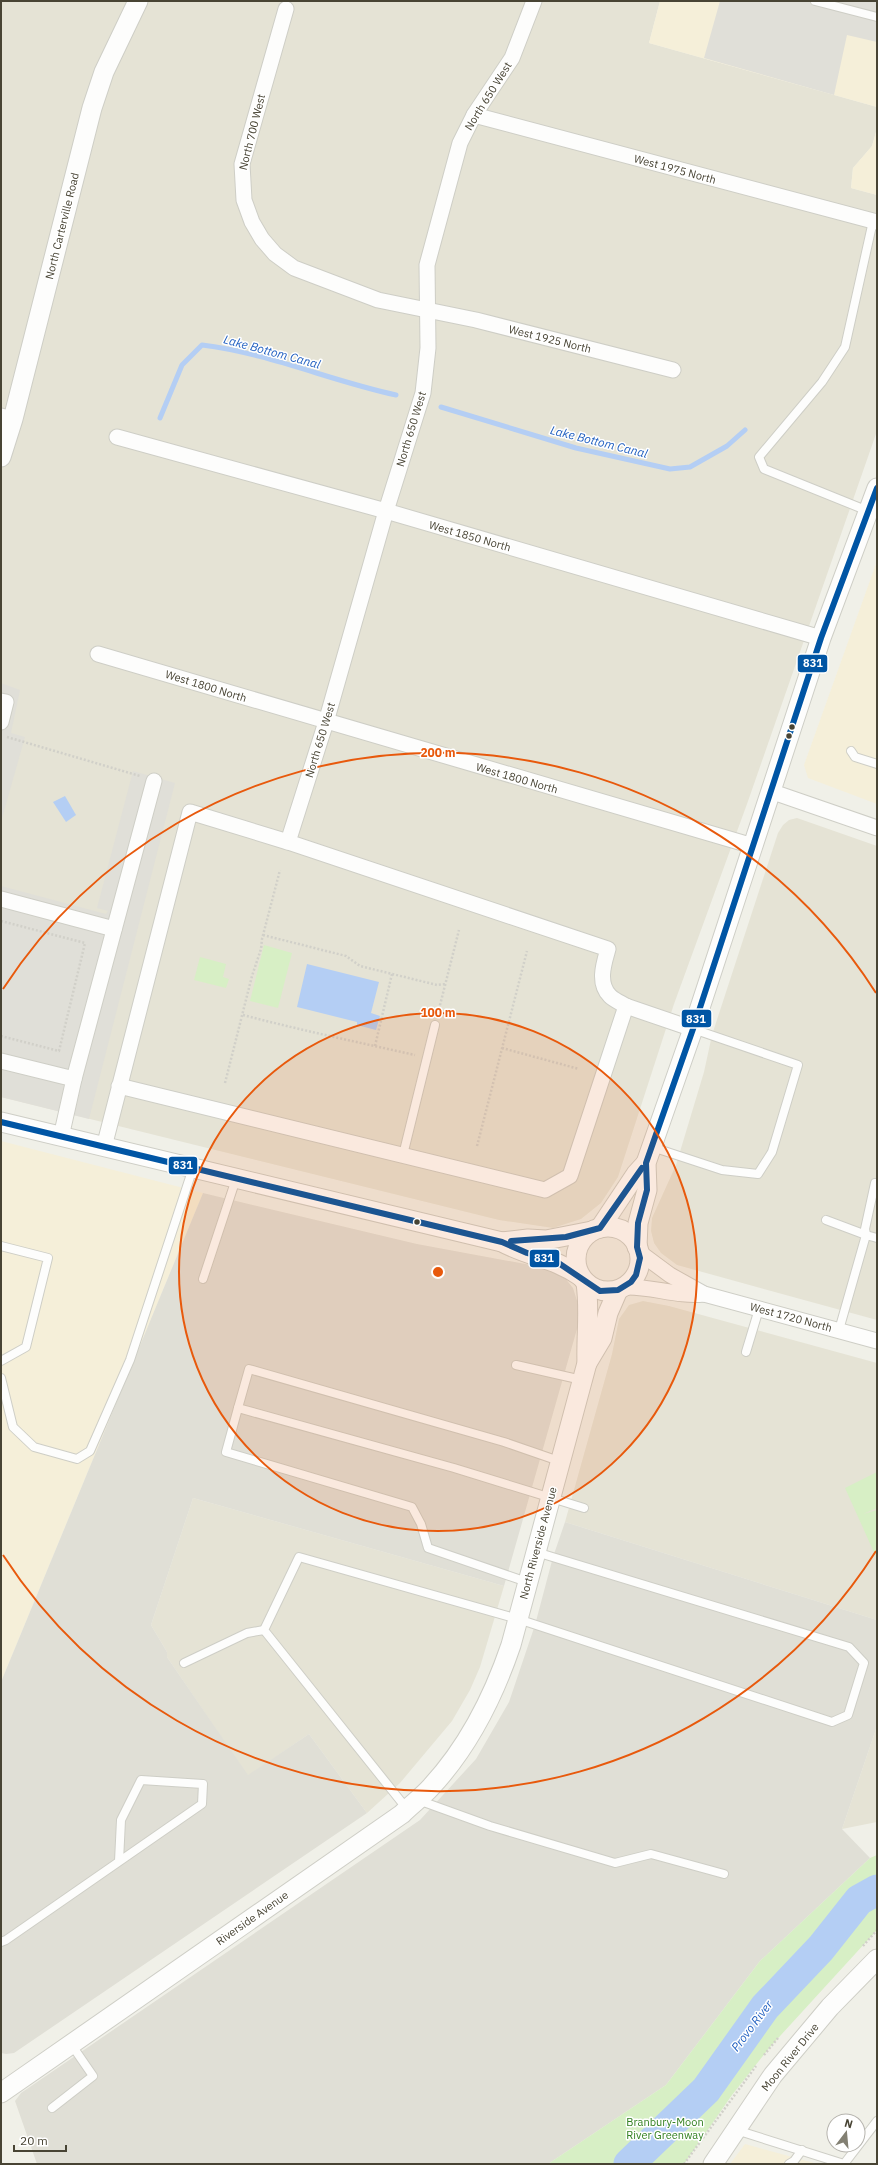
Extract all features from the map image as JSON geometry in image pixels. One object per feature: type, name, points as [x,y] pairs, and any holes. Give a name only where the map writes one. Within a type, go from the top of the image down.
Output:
[{"type":"street","name":"North Carterville Road","points":[[1,457],[7,418],[92,108],[104,72],[138,1]]},
{"type":"street","name":"North 650 West","points":[[288,842],[326,722],[386,511],[423,393],[428,348],[427,266],[460,143],[474,115],[512,58],[534,1]]},
{"type":"street","name":"North 700 West","points":[[286,9],[242,164],[244,200],[252,222],[262,239],[275,254],[294,268],[378,300],[427,311]]},
{"type":"street","name":"West 1975 North","points":[[474,115],[875,221]]},
{"type":"street","name":"West 1925 North","points":[[427,311],[476,320],[673,370]]},
{"type":"street","name":"West 1850 North","points":[[117,437],[386,511],[821,638]]},
{"type":"street","points":[[1,1122],[502,1242],[527,1253],[557,1262],[600,1291],[622,1288],[636,1275],[639,1266],[638,1223],[647,1190],[649,1155],[693,1028],[821,638],[873,502]]},
{"type":"street","name":"West 1800 North","points":[[98,654],[753,846]]},
{"type":"street","points":[[1,701],[6,702],[1,722]]},
{"type":"street","points":[[61,1137],[74,1079],[154,781]]},
{"type":"street","points":[[770,791],[877,828]]},
{"type":"street","points":[[104,1147],[190,812],[288,842],[608,949],[602,972],[604,984],[609,996],[626,1006],[693,1028]]},
{"type":"street","points":[[1,898],[114,929]]},
{"type":"street","points":[[120,1086],[546,1190],[570,1176],[626,1006]]},
{"type":"street","points":[[1,1061],[74,1079]]},
{"type":"street","points":[[583,1280],[577,1268],[576,1252],[580,1243],[596,1230],[649,1155]]},
{"type":"street","points":[[502,1242],[528,1239],[546,1240],[614,1228],[621,1230],[631,1237],[638,1250]]},
{"type":"street","name":"West 1720 North","points":[[638,1250],[670,1275],[704,1294],[877,1341]]},
{"type":"street","name":"North Riverside Avenue","points":[[480,1719],[498,1681],[518,1619],[584,1371],[586,1334],[589,1320],[583,1280]]},
{"type":"street","name":"West 1720 North","points":[[622,1288],[652,1288],[684,1295],[704,1294]]},
{"type":"street","name":"North Riverside Avenue","points":[[584,1371],[602,1338],[608,1313],[622,1288]]},
{"type":"street","name":"Riverside Avenue","points":[[1,2093],[412,1804],[430,1788],[456,1757],[480,1719]]},
{"type":"street","name":"Moon River Drive","points":[[713,2164],[773,2075],[830,2007],[877,1959]]},
{"type":"lane","points":[[820,2],[877,17]]},
{"type":"lane","points":[[873,502],[764,469],[759,457],[822,382],[845,347],[875,221]]},
{"type":"lane","points":[[852,751],[855,757],[877,764]]},
{"type":"lane","points":[[403,1156],[435,1025]]},
{"type":"lane","points":[[649,1155],[722,1170],[758,1174],[772,1152],[798,1065],[693,1028]]},
{"type":"lane","points":[[1,1378],[13,1427],[34,1447],[77,1459],[90,1451],[130,1360],[193,1168]]},
{"type":"lane","points":[[203,1279],[236,1179]]},
{"type":"lane","points":[[839,1330],[866,1235],[865,1229],[875,1183]]},
{"type":"lane","points":[[826,1220],[877,1238]]},
{"type":"lane","points":[[1,1246],[48,1258],[26,1347],[1,1361]]},
{"type":"lane","points":[[746,1352],[759,1308]]},
{"type":"lane","points":[[516,1365],[584,1371]]},
{"type":"lane","points":[[527,1582],[428,1548],[421,1524],[412,1507],[226,1452],[249,1369],[504,1442],[559,1461]]},
{"type":"lane","points":[[238,1408],[454,1468],[584,1508]]},
{"type":"lane","points":[[264,1630],[299,1557],[518,1619],[832,1722],[848,1715],[864,1663],[849,1647],[535,1552]]},
{"type":"lane","points":[[184,1663],[247,1633],[264,1630]]},
{"type":"lane","points":[[264,1630],[412,1804],[615,1863],[651,1854],[724,1874]]},
{"type":"lane","points":[[1,1942],[120,1861],[202,1804],[203,1784],[141,1780],[121,1820],[120,1861]]},
{"type":"lane","points":[[52,2108],[93,2076],[71,2044]]},
{"type":"lane","points":[[736,2130],[844,2164],[877,2121]]},
{"type":"lane","points":[[789,2164],[794,2161],[802,2150]]},
{"type":"path","points":[[1,735],[130,772],[154,781]]},
{"type":"path","points":[[225,1083],[252,976],[261,949],[263,935],[280,870]]},
{"type":"path","points":[[1,922],[85,943],[59,1051],[1,1036]]},
{"type":"path","points":[[435,1025],[459,930]]},
{"type":"path","points":[[263,935],[346,956],[360,966],[437,985],[446,984]]},
{"type":"path","points":[[477,1146],[527,950]]},
{"type":"path","points":[[375,1046],[392,974]]},
{"type":"path","points":[[242,1015],[325,1036],[344,1038],[427,1058]]},
{"type":"path","points":[[502,1048],[579,1069]]},
{"type":"shaded area","points":[[1,1],[660,1],[649,43],[877,107],[877,128],[872,146],[853,168],[851,188],[877,195],[877,431],[747,804],[674,1004],[618,1177],[601,1203],[581,1219],[553,1228],[499,1220],[1,1097]]},
{"type":"shaded area","points":[[660,1],[877,1],[877,107],[649,43]]},
{"type":"shaded area","points":[[720,1],[877,1],[877,42],[847,35],[834,95],[704,58]]},
{"type":"shaded area","points":[[877,129],[877,195],[851,188],[853,168],[872,146]]},
{"type":"shaded area","points":[[877,561],[877,804],[808,778],[804,765]]},
{"type":"shaded area","points":[[1,683],[20,690],[11,733],[25,737],[1,822]]},
{"type":"shaded area","points":[[133,771],[175,783],[89,1119],[1,1097],[1,886],[106,914],[108,911],[97,908]]},
{"type":"shaded area","points":[[797,818],[877,846],[877,1320],[677,1265],[661,1253],[654,1243],[651,1231],[652,1218],[676,1165],[704,1072],[712,1035],[778,833],[783,825],[789,820]]},
{"type":"shaded area","points":[[1,1141],[203,1193],[1,1682]]},
{"type":"shaded area","points":[[203,1193],[417,1244],[547,1268],[565,1278],[573,1288],[579,1307],[579,1322],[504,1586],[193,1498],[151,1625],[167,1652],[167,1657],[248,1775],[309,1734],[367,1813],[14,2053],[1,2053],[1,1682]]},
{"type":"shaded area","points":[[643,1301],[669,1306],[877,1363],[877,1620],[565,1522],[612,1354],[619,1319],[629,1305]]},
{"type":"shaded area","points":[[193,1498],[504,1586],[480,1667],[470,1690],[452,1721],[400,1783],[367,1813],[309,1734],[248,1776],[167,1657],[167,1652],[151,1625]]},
{"type":"shaded area","points":[[565,1522],[877,1620],[877,1726],[842,1829],[870,1858],[760,1961],[666,2085],[548,2164],[37,2164],[15,2101],[21,2093],[420,1820],[476,1759],[509,1702],[535,1625],[553,1557]]},
{"type":"shaded area","points":[[877,1726],[877,1822],[842,1829]]},
{"type":"shaded area","points":[[745,2144],[818,2164],[730,2164]]},
{"type":"green space","points":[[264,945],[292,953],[278,1008],[250,1001]]},
{"type":"green space","points":[[200,957],[226,964],[223,977],[229,979],[226,988],[194,980]]},
{"type":"green space","points":[[877,1472],[877,1508],[863,1514],[877,1510],[877,1559],[845,1488]]},
{"type":"green space","name":"Branbury-Moon River Greenway","points":[[877,1855],[877,1930],[770,2047],[732,2095],[684,2164],[548,2164],[666,2085],[760,1961],[870,1858]]},
{"type":"water","points":[[65,796],[76,815],[66,822],[53,802]]},
{"type":"water","points":[[307,964],[379,982],[371,1013],[380,1016],[376,1030],[357,1025],[357,1022],[297,1007]]},
{"type":"waterway","name":"Lake Bottom Canal","points":[[160,418],[182,365],[202,345],[251,354],[396,395]]},
{"type":"waterway","name":"Lake Bottom Canal","points":[[441,407],[576,448],[670,469],[690,467],[727,446],[745,430]]},
{"type":"waterway","name":"Provo River","points":[[629,2164],[706,2090],[765,2007],[821,1948],[859,1900],[877,1890]]},
{"type":"transit line","name":"831","points":[[1,1122],[502,1242],[527,1253],[557,1262],[600,1291],[618,1290],[631,1282],[636,1275],[640,1258],[637,1247],[638,1223],[647,1190],[646,1163],[693,1029],[821,638],[877,488]]},
{"type":"transit line","name":"831","points":[[511,1241],[566,1237],[600,1228],[642,1168]]}]
